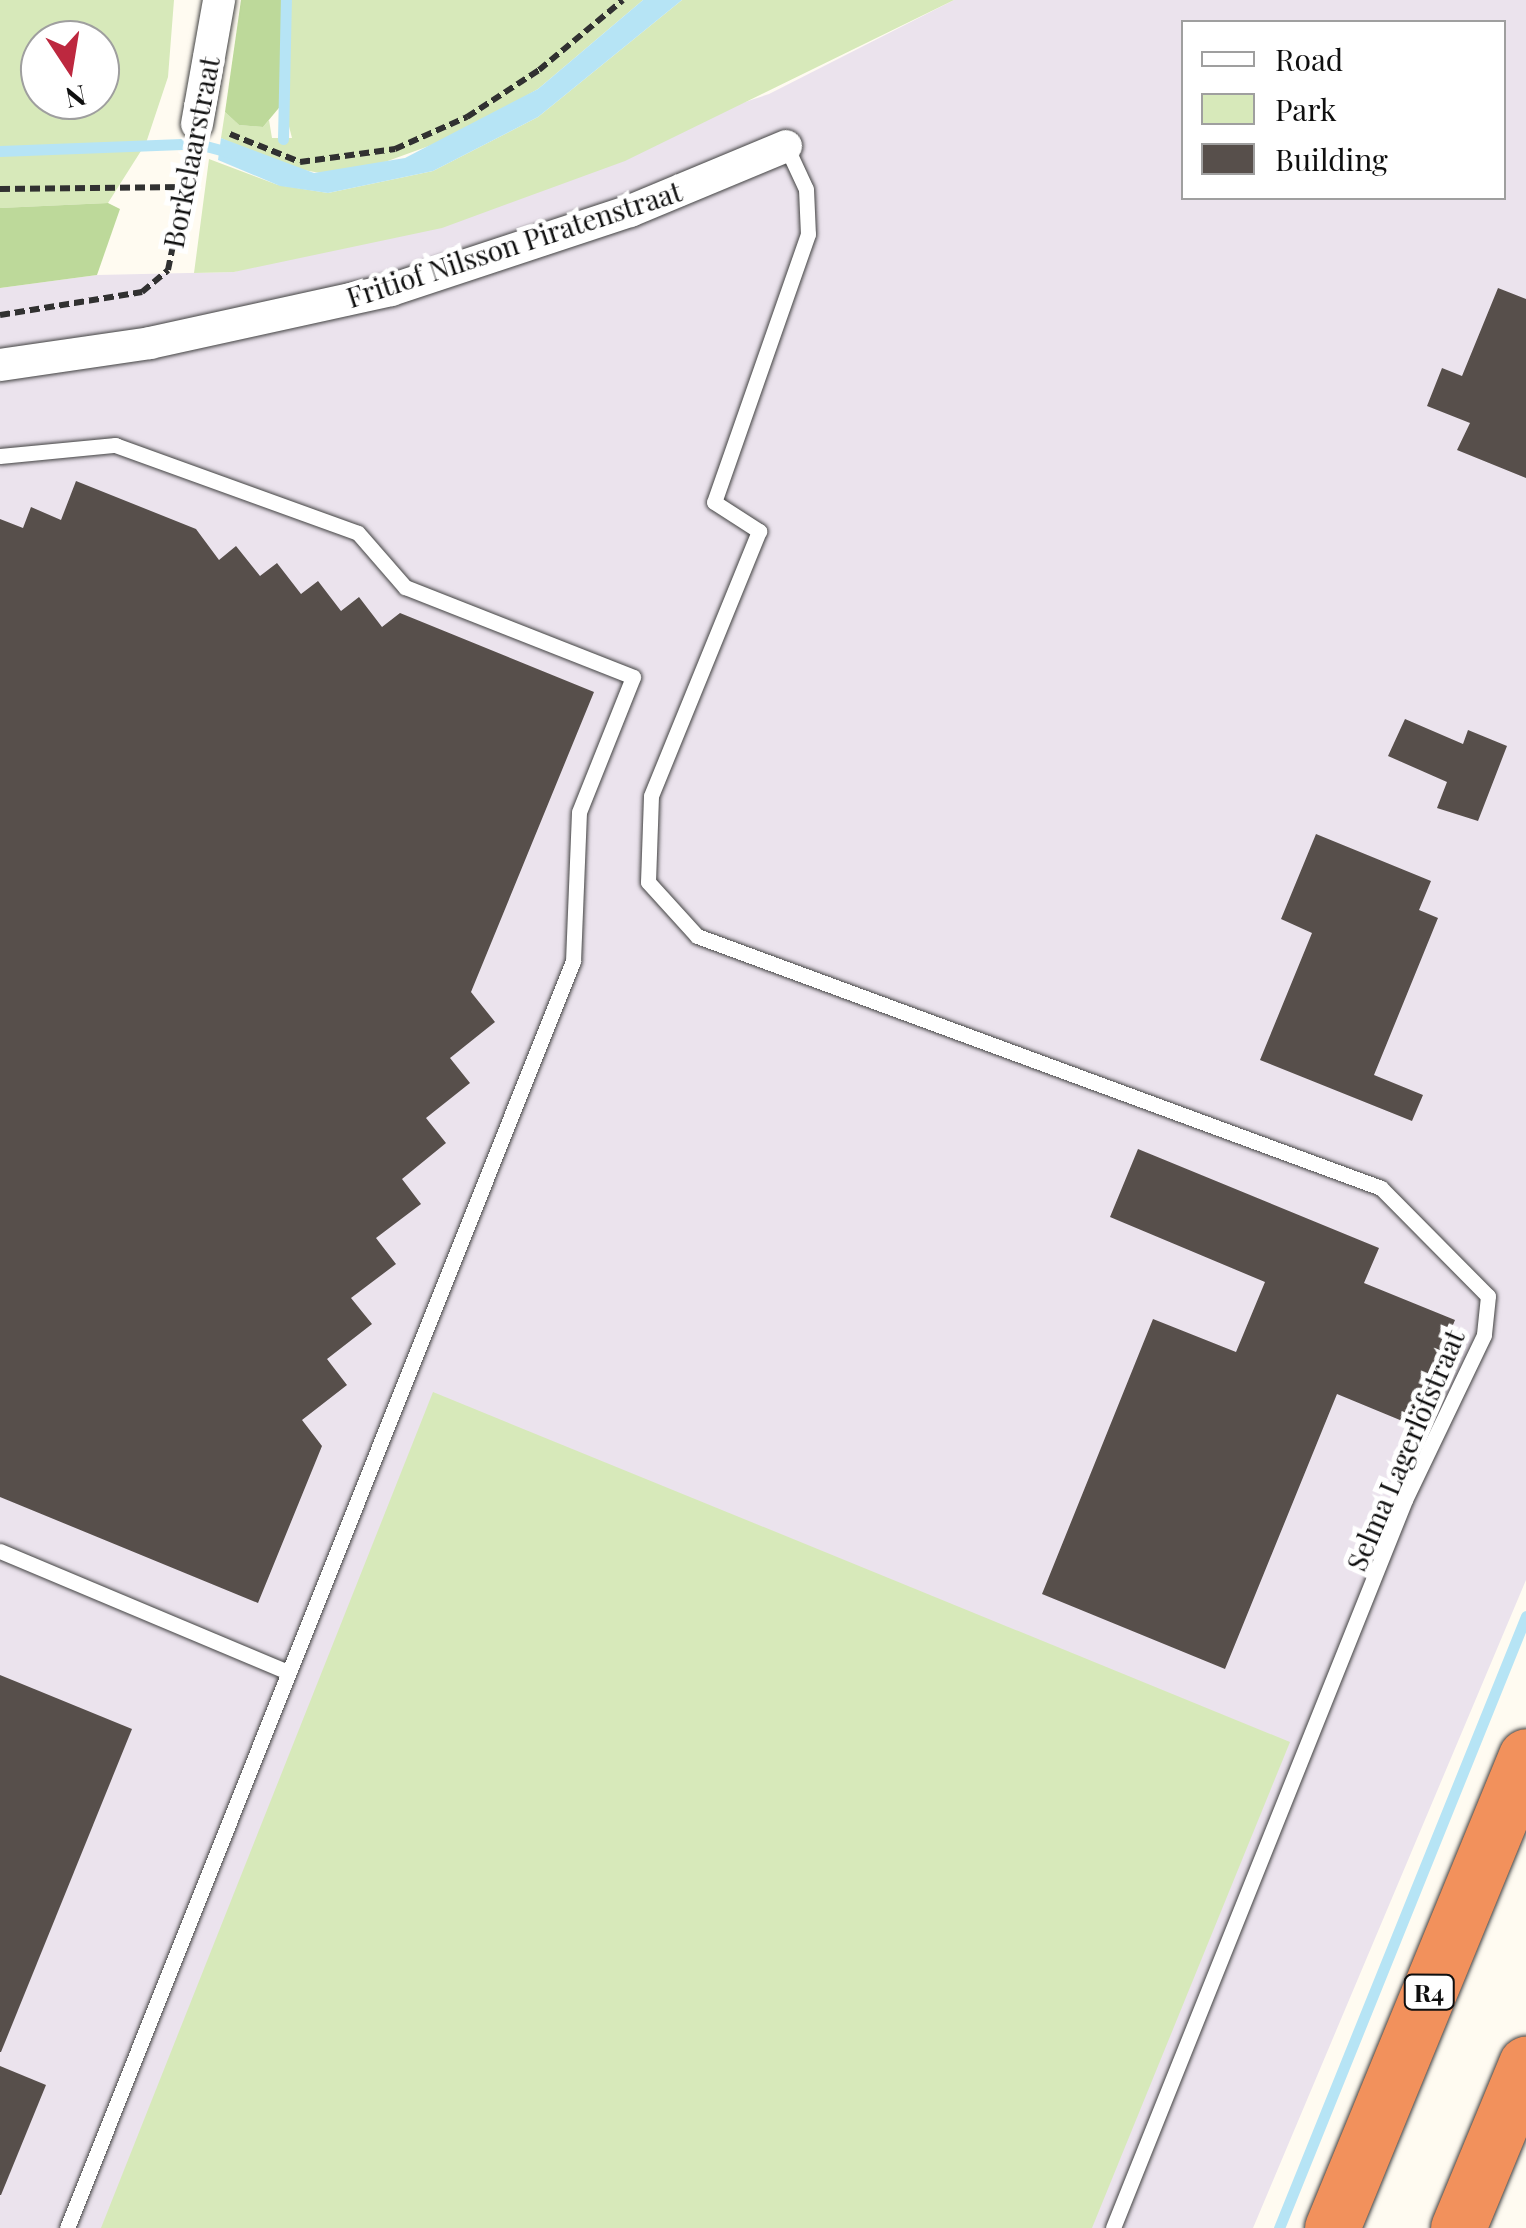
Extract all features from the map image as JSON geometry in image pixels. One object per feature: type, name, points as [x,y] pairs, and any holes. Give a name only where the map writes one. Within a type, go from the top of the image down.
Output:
[{"type":"highway","name":"R4","points":[[1332,2228],[1526,1756]]},
{"type":"highway","name":"R4","points":[[1363,2228],[1526,1830]]},
{"type":"highway","points":[[1458,2228],[1526,2064]]},
{"type":"street","name":"Borkelaarstraat","points":[[198,124],[219,0]]},
{"type":"street","name":"Fritiof Nilsson Piratenstraat","points":[[0,366],[150,344],[391,290],[630,212],[786,146]]},
{"type":"lane","name":"Selma Lagerlöfstraat","points":[[786,146],[806,189],[808,234],[714,502],[759,531],[651,796],[648,882],[697,936],[1381,1188],[1488,1296],[1484,1335],[1405,1500],[1113,2228]]},
{"type":"lane","points":[[0,456],[115,445],[358,533],[404,586],[633,676],[579,812],[572,961],[285,1670],[230,1828],[66,2228]]},
{"type":"lane","points":[[0,1551],[285,1670]]},
{"type":"path","points":[[198,124],[300,162],[395,149],[467,117],[539,70],[623,0]]},
{"type":"path","name":"Borkelaarstraat","points":[[0,315],[142,292],[168,270],[198,124]]},
{"type":"path","points":[[0,189],[185,187]]},
{"type":"shaded area","points":[[954,0],[1526,0],[1526,1580],[1253,2228],[0,2228],[0,288],[97,275],[234,272],[769,94]]},
{"type":"green space","points":[[0,0],[174,0],[168,77],[146,143],[108,203],[0,208]]},
{"type":"green space","points":[[241,0],[291,0],[283,103],[263,127],[239,125],[225,112]]},
{"type":"green space","points":[[291,0],[643,0],[538,89],[451,138],[360,171],[326,174],[281,166],[221,138],[225,112],[239,125],[263,127],[269,120],[272,138],[292,138],[283,103]]},
{"type":"green space","points":[[682,0],[954,0],[625,161],[442,228],[234,272],[194,273],[209,159],[278,185],[328,193],[433,171],[538,117]]},
{"type":"green space","points":[[108,203],[120,209],[97,275],[0,288],[0,208]]},
{"type":"green space","points":[[433,1392],[1290,1742],[1092,2228],[101,2228]]},
{"type":"water","points":[[643,0],[682,0],[538,117],[433,171],[328,193],[280,186],[218,160],[221,138],[314,173],[405,158],[538,89]]},
{"type":"building","points":[[1498,288],[1526,299],[1526,478],[1457,450],[1470,423],[1427,406],[1442,368],[1462,376]]},
{"type":"building","points":[[76,481],[196,529],[219,560],[236,546],[260,576],[277,563],[301,594],[318,581],[341,611],[359,597],[382,627],[400,613],[594,692],[471,992],[495,1022],[450,1058],[470,1083],[426,1118],[446,1143],[402,1179],[421,1204],[376,1238],[396,1264],[351,1298],[372,1324],[327,1359],[347,1385],[302,1420],[322,1446],[258,1603],[0,1497],[0,519],[23,528],[31,507],[61,520]]},
{"type":"building","points":[[1405,719],[1463,744],[1468,730],[1507,746],[1478,821],[1437,808],[1447,782],[1388,756]]},
{"type":"building","points":[[1316,834],[1431,881],[1419,910],[1438,918],[1374,1075],[1423,1095],[1412,1121],[1260,1060],[1312,933],[1281,919]]},
{"type":"building","points":[[1138,1149],[1379,1248],[1364,1283],[1455,1320],[1412,1425],[1337,1394],[1225,1669],[1042,1594],[1153,1319],[1236,1352],[1265,1282],[1110,1217]]},
{"type":"building","points":[[0,1675],[132,1729],[1,2052],[0,2052]]},
{"type":"building","points":[[0,2066],[46,2085],[1,2195],[0,2195]]},
{"type":"waterway","points":[[283,139],[286,0]]},
{"type":"waterway","points":[[0,151],[182,144]]},
{"type":"waterway","points":[[202,145],[232,153]]},
{"type":"waterway","points":[[1279,2228],[1526,1616]]}]
